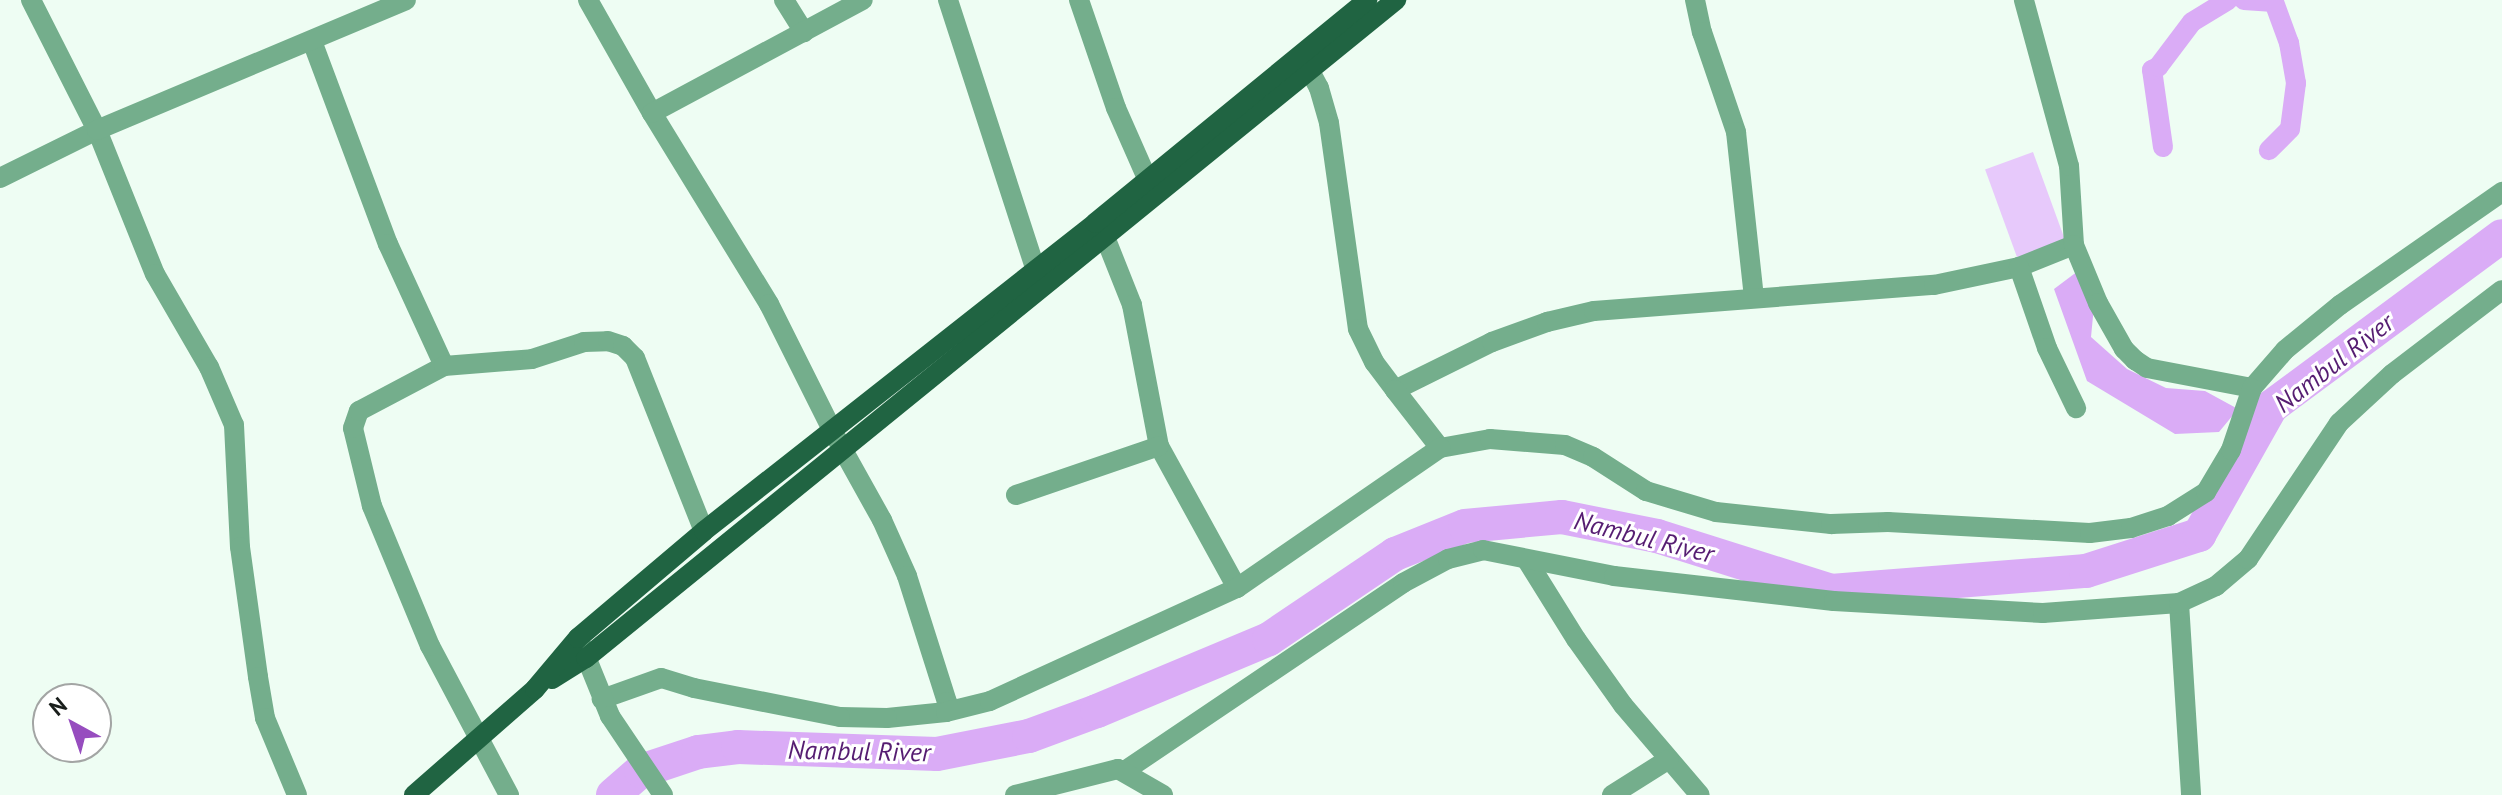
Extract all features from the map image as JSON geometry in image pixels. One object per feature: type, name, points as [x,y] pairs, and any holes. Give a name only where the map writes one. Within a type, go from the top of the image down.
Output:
[{"type":"main road","points":[[1305,63],[1367,0]]},
{"type":"main road","points":[[582,648],[704,531],[838,441],[1035,267],[1152,188],[1305,63],[1396,0]]},
{"type":"main road","points":[[414,795],[582,648],[838,441],[1105,237],[1152,188]]},
{"type":"street","points":[[31,0],[97,130],[155,274],[209,367],[234,425],[240,547],[258,677],[265,718],[297,795]]},
{"type":"street","points":[[0,178],[97,130],[406,0]]},
{"type":"street","points":[[588,0],[652,113],[769,304],[907,576],[947,702],[946,712]]},
{"type":"street","points":[[784,0],[804,32]]},
{"type":"street","points":[[652,113],[863,0]]},
{"type":"street","points":[[948,0],[1035,267]]},
{"type":"street","points":[[1079,0],[1116,108],[1152,188]]},
{"type":"street","points":[[1695,0],[1702,32],[1736,132],[1754,297]]},
{"type":"street","points":[[2024,0],[2069,166],[2074,245],[2098,303],[2124,349],[2147,368],[2252,388]]},
{"type":"street","points":[[312,41],[388,244],[444,366]]},
{"type":"street","points":[[1305,63],[1329,123],[1358,329],[1374,362],[1440,448]]},
{"type":"street","points":[[606,707],[661,678],[694,688],[840,717],[887,718],[946,712],[990,701],[1237,588],[1440,448],[1490,439],[1565,445],[1593,457],[1646,491],[1716,512],[1831,524],[1888,522],[2090,533],[2131,528],[2168,516],[2206,492],[2231,450],[2252,388],[2285,350],[2361,288],[2502,192]]},
{"type":"street","points":[[1105,237],[1132,305],[1159,446],[1237,588]]},
{"type":"street","points":[[1395,390],[1492,342],[1547,322],[1594,311],[1754,297],[1804,297],[1902,289],[2019,267],[2074,245]]},
{"type":"street","points":[[2019,267],[2047,348],[2076,408]]},
{"type":"street","points":[[1015,795],[1090,773],[1126,770],[1302,648],[1448,559],[1483,550],[1506,553],[1528,562],[1614,576],[1849,602],[2043,613],[2179,603],[2216,586],[2248,559],[2339,423],[2392,374],[2502,290]]},
{"type":"street","points":[[509,795],[430,646],[378,520],[353,428],[355,418],[365,405],[444,366],[532,359],[584,342],[608,341],[623,346],[642,371],[704,531]]},
{"type":"street","points":[[1016,495],[1159,446]]},
{"type":"street","points":[[1528,562],[1576,639],[1623,705],[1700,795]]},
{"type":"street","points":[[2179,603],[2191,795]]},
{"type":"street","points":[[582,648],[606,707],[658,787]]},
{"type":"street","points":[[1612,795],[1669,759]]},
{"type":"street","points":[[1126,770],[1163,795]]},
{"type":"shaded area","points":[[2033,152],[2066,242],[2018,260],[1985,169]]},
{"type":"shaded area","points":[[2078,271],[2094,306],[2091,337],[2127,369],[2166,388],[2205,391],[2238,409],[2219,432],[2175,434],[2087,381],[2054,289]]},
{"type":"waterway","points":[[2163,147],[2152,70],[2158,67],[2192,22],[2228,0]]},
{"type":"waterway","points":[[2244,0],[2274,2],[2289,43],[2296,83],[2290,129],[2269,150]]},
{"type":"waterway","name":"Nambul River","points":[[613,795],[641,771],[698,752],[738,747],[937,754],[1029,736],[1269,639],[1395,554],[1465,526],[1562,517],[1657,536],[1831,591],[2086,571],[2199,535],[2271,407],[2502,236]]}]
